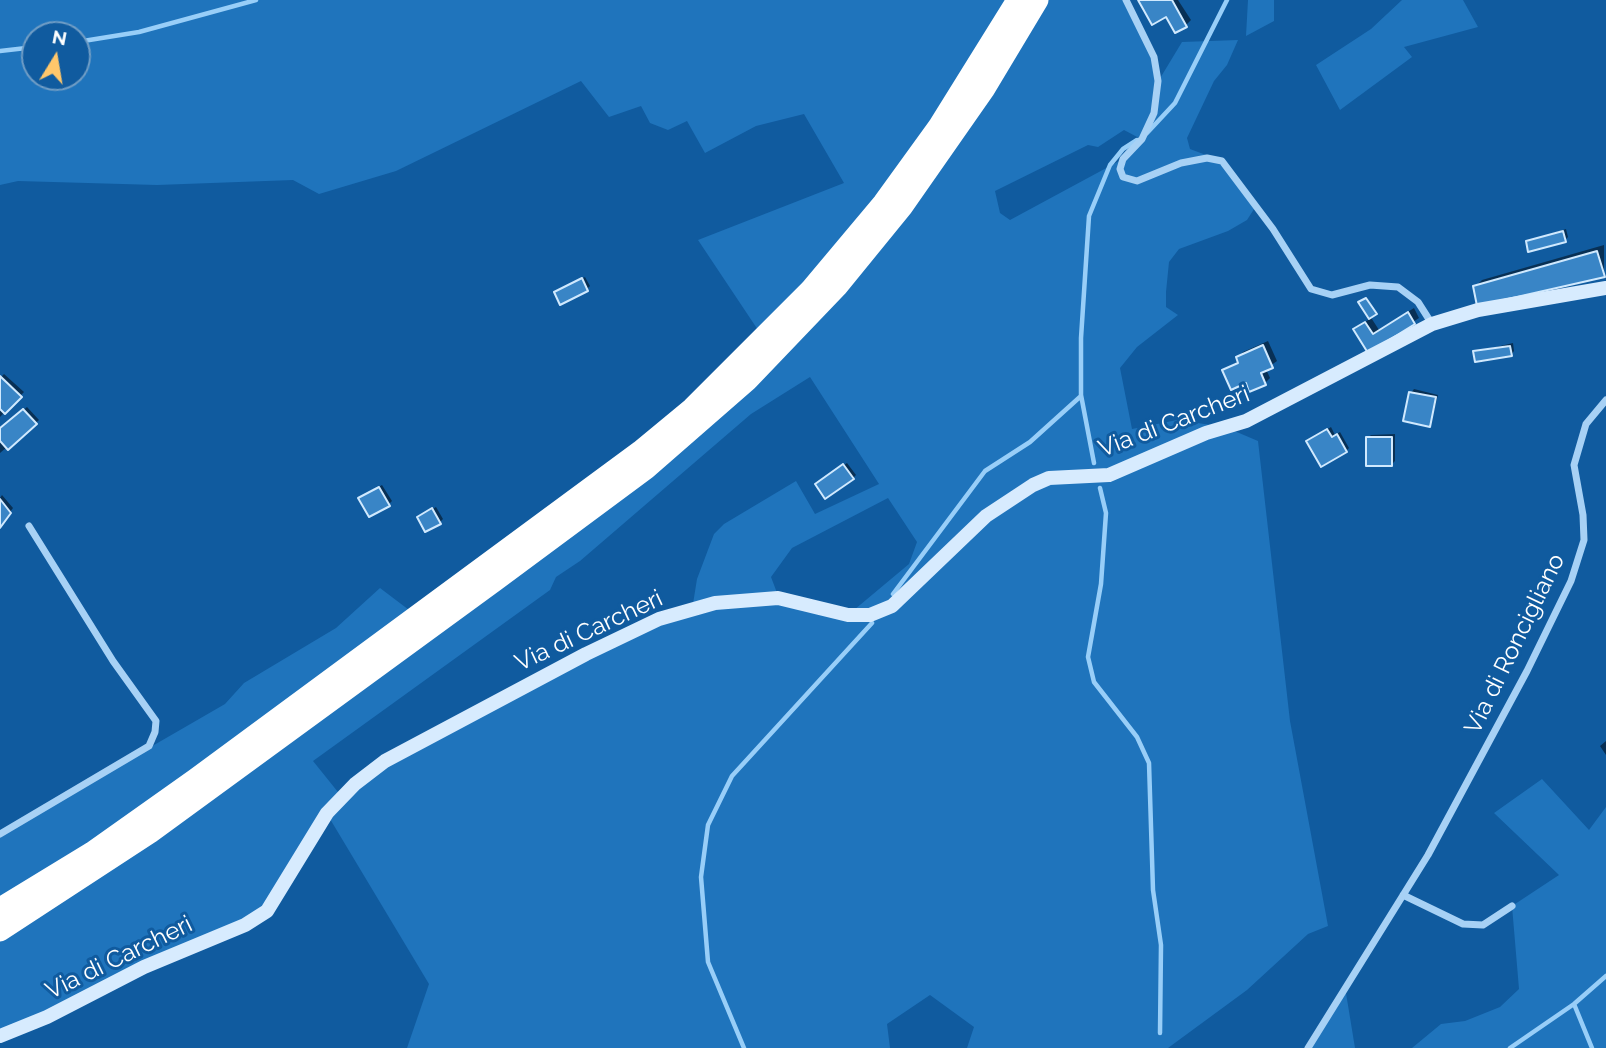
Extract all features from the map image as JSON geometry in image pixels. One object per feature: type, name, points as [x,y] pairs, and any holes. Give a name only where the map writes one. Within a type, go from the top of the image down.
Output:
[{"type":"highway","points":[[0,908],[92,852],[195,779],[640,451],[692,408],[801,300],[883,203],[951,107],[1017,0]]},
{"type":"highway","points":[[0,931],[150,833],[527,557],[646,469],[748,380],[837,288],[903,206],[984,90],[1038,0]]},
{"type":"street","points":[[1126,0],[1154,57],[1158,81],[1154,113],[1142,139],[1123,159],[1120,169],[1123,177],[1137,181],[1181,163],[1206,158],[1222,161],[1273,229],[1311,289],[1332,295],[1370,285],[1398,287],[1418,302],[1432,324]]},
{"type":"street","name":"Via di Carcheri","points":[[0,1036],[47,1017],[144,967],[245,925],[267,911],[327,813],[355,784],[385,761],[586,654],[659,619],[715,603],[778,598],[848,615],[870,615],[892,606],[986,516],[1033,485],[1049,478],[1109,475],[1206,433],[1246,421],[1432,324],[1478,310],[1606,288]]},
{"type":"street","name":"Via di Roncigliano","points":[[1308,1048],[1403,895],[1482,755],[1571,581],[1584,540],[1583,515],[1574,465],[1586,424],[1606,400]]},
{"type":"street","points":[[0,834],[149,746],[155,733],[156,721],[113,661],[29,526]]},
{"type":"street","points":[[1403,895],[1462,924],[1483,925],[1512,905]]},
{"type":"shaded area","points":[[0,0],[1017,0],[964,87],[764,339],[698,240],[844,183],[804,114],[756,126],[705,153],[687,121],[668,130],[650,123],[641,106],[609,117],[581,81],[396,171],[319,194],[293,180],[157,185],[18,181],[0,185]]},
{"type":"shaded area","points":[[1038,0],[1126,0],[1154,57],[1159,80],[1182,42],[1238,40],[1227,65],[1214,81],[1187,138],[1190,149],[1222,161],[1256,206],[1247,220],[1228,231],[1179,249],[1169,262],[1166,292],[1166,307],[1178,315],[1137,347],[1120,368],[1132,429],[1177,420],[1225,427],[1258,441],[1290,721],[1328,926],[1308,934],[1247,990],[1168,1048],[967,1048],[974,1027],[930,995],[887,1024],[890,1048],[407,1048],[429,984],[327,814],[267,911],[0,1036],[0,931],[703,421]],"holes":[[[1124,130],[1141,139],[1123,159],[1010,220],[1000,213],[995,191],[1088,145],[1098,147]],[[810,377],[879,484],[815,514],[796,481],[724,524],[714,534],[697,579],[692,610],[586,654],[355,784],[342,797],[313,761],[550,590],[556,577],[580,561],[751,414]],[[888,498],[917,542],[909,564],[848,615],[779,598],[771,577],[792,548]]]},
{"type":"shaded area","points":[[1248,0],[1274,0],[1274,21],[1246,36]]},
{"type":"shaded area","points":[[1402,0],[1463,0],[1478,27],[1404,47],[1412,57],[1340,110],[1316,65],[1371,29]]},
{"type":"shaded area","points":[[380,588],[417,616],[0,908],[0,834],[225,704],[244,683],[336,628]]},
{"type":"shaded area","points":[[1542,779],[1589,830],[1606,807],[1606,1048],[1412,1048],[1441,1024],[1465,1021],[1500,1007],[1519,989],[1512,906],[1559,875],[1494,813]]},
{"type":"shaded area","points":[[1345,987],[1355,1048],[1308,1048]]},
{"type":"building","points":[[1138,0],[1172,0],[1187,27],[1175,33],[1166,17],[1152,25]]},
{"type":"building","points":[[1563,231],[1566,242],[1528,252],[1526,241]]},
{"type":"building","points":[[1597,251],[1605,277],[1477,306],[1473,286]]},
{"type":"building","points":[[582,278],[588,291],[560,305],[554,292]]},
{"type":"building","points":[[1366,298],[1377,314],[1369,319],[1358,302]]},
{"type":"building","points":[[1408,312],[1415,324],[1368,353],[1353,329],[1365,322],[1373,334]]},
{"type":"building","points":[[1263,345],[1273,368],[1261,373],[1266,385],[1249,392],[1246,383],[1231,390],[1222,370],[1238,363],[1236,357]]},
{"type":"building","points":[[1510,346],[1512,356],[1475,362],[1473,351]]},
{"type":"building","points":[[0,376],[22,397],[5,414],[0,409]]},
{"type":"building","points":[[1409,392],[1436,397],[1430,427],[1403,421]]},
{"type":"building","points":[[23,409],[37,424],[8,450],[0,441],[0,428]]},
{"type":"building","points":[[1327,429],[1332,437],[1337,434],[1347,452],[1321,467],[1306,441]]},
{"type":"building","points":[[1366,437],[1392,437],[1392,466],[1366,466]]},
{"type":"building","points":[[843,464],[854,479],[825,499],[815,484]]},
{"type":"building","points":[[379,487],[390,506],[369,517],[358,498]]},
{"type":"building","points":[[0,499],[11,513],[0,528]]},
{"type":"building","points":[[432,508],[441,524],[425,532],[417,517]]},
{"type":"waterway","points":[[91,40],[139,32],[256,0]]},
{"type":"waterway","points":[[1147,133],[1175,103],[1227,0]]},
{"type":"waterway","points":[[0,51],[21,49]]},
{"type":"waterway","points":[[1094,463],[1081,395],[1081,338],[1089,216],[1110,165],[1123,149],[1137,140]]},
{"type":"waterway","points":[[893,594],[985,471],[1030,442],[1081,396]]},
{"type":"waterway","points":[[1100,488],[1106,513],[1101,584],[1088,657],[1094,682],[1137,737],[1149,763],[1153,890],[1161,945],[1160,1033]]},
{"type":"waterway","points":[[744,1048],[708,962],[701,877],[708,825],[732,776],[872,623]]},
{"type":"waterway","points":[[1510,1048],[1574,1004],[1606,976]]},
{"type":"waterway","points":[[1574,1004],[1592,1048]]}]
